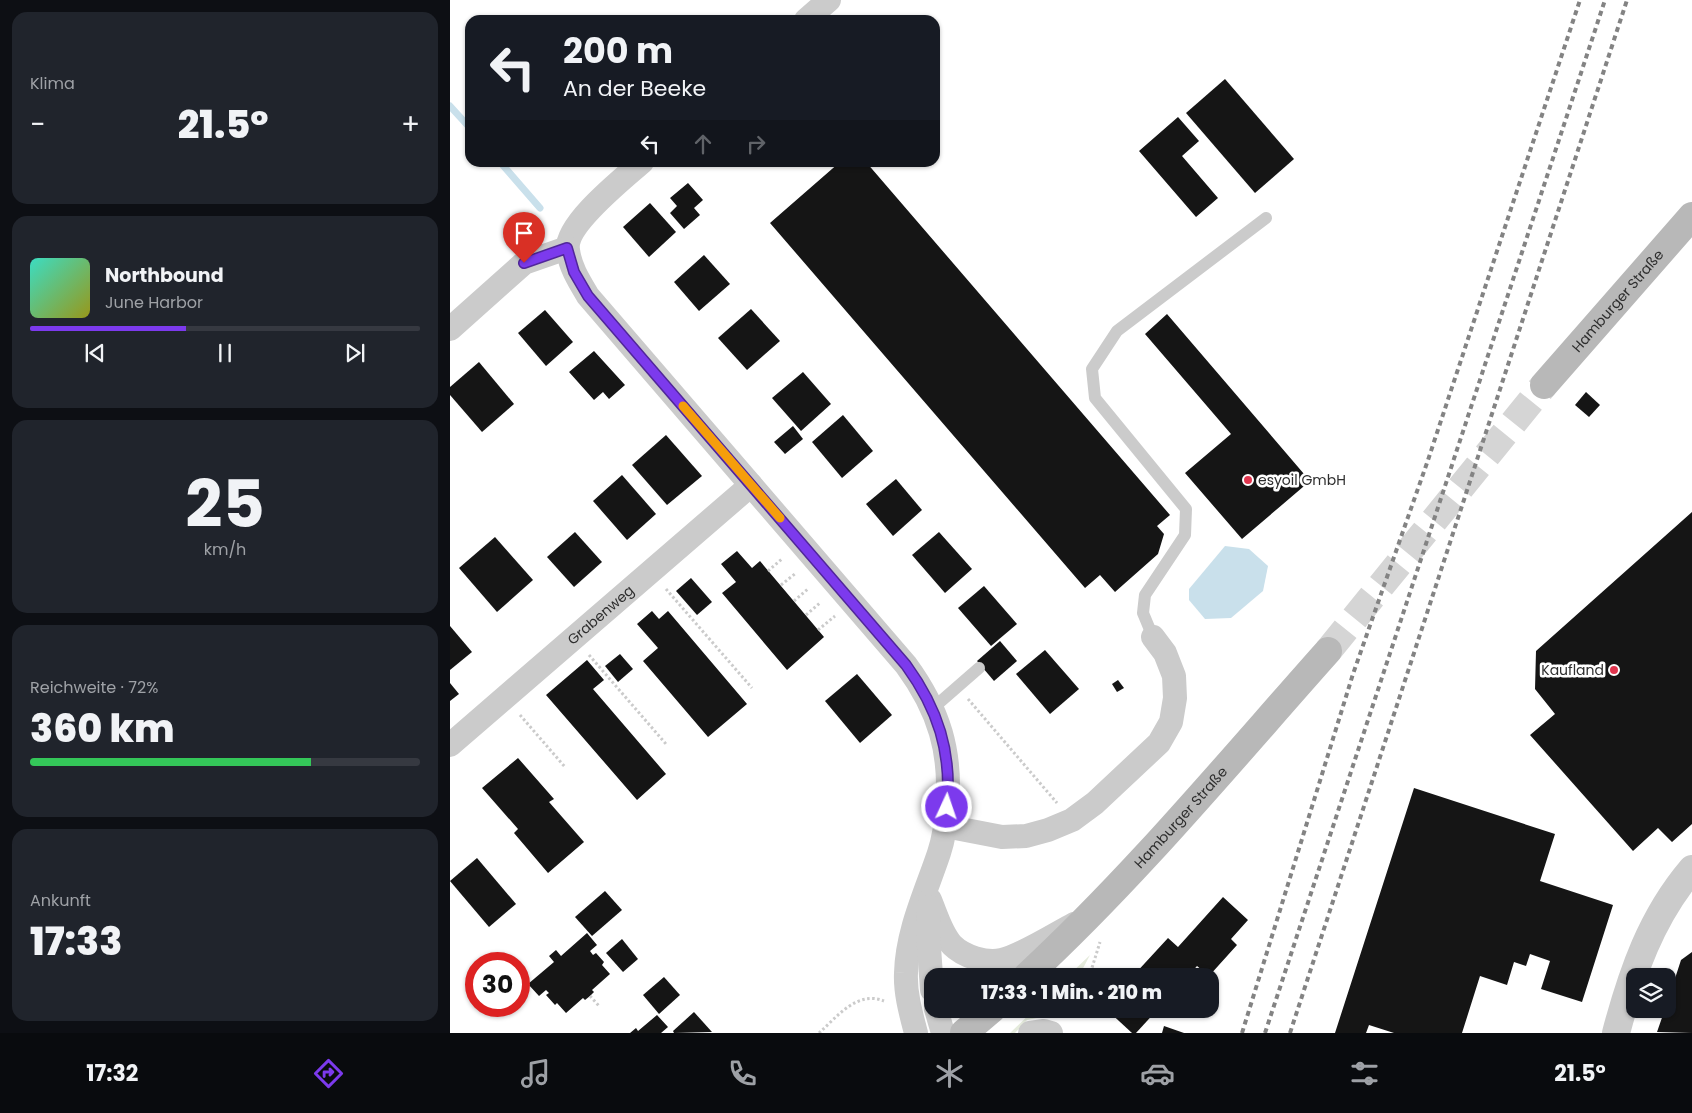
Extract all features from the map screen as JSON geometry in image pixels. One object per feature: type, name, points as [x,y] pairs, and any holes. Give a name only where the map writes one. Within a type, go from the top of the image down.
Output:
[{"type":"main road","name":"Hamburger Straße","points":[[1544,385],[1692,216]]},
{"type":"main road","name":"Hamburger Straße","points":[[1038,968],[1096,927],[1176,822],[1328,651]]},
{"type":"main road","points":[[964,1033],[982,1018]]},
{"type":"street","points":[[812,15],[829,0]]},
{"type":"street","points":[[636,167],[594,204],[575,227],[567,248],[574,272],[588,296],[906,665],[920,684],[940,730],[947,758],[949,788],[945,826],[930,890],[912,929],[906,974],[909,1006],[916,1033]]},
{"type":"street","points":[[450,329],[524,263],[567,248]]},
{"type":"street","name":"Grabenweg","points":[[450,745],[751,485]]},
{"type":"street","points":[[945,826],[1002,837],[1026,836],[1048,830],[1072,820],[1095,803],[1159,743],[1171,722],[1175,698],[1174,676],[1165,652],[1154,637]]},
{"type":"street","points":[[1616,1033],[1629,984],[1648,938],[1669,900],[1692,869]]},
{"type":"street","points":[[930,890],[940,924],[951,944],[965,956],[1001,961],[1021,952],[1096,927]]},
{"type":"street","points":[[930,890],[928,933],[930,968]]},
{"type":"street","points":[[939,1018],[943,1033]]},
{"type":"street","points":[[1030,1033],[1044,1031],[1051,1033]]},
{"type":"lane","points":[[1154,637],[1142,613],[1145,595],[1186,535],[1186,509],[1095,398],[1092,369],[1117,331],[1266,218]]},
{"type":"lane","points":[[932,709],[979,668]]},
{"type":"path","points":[[651,571],[752,688]]},
{"type":"path","points":[[574,638],[666,744]]},
{"type":"path","points":[[957,687],[1072,820]]},
{"type":"path","points":[[505,697],[565,767]]},
{"type":"path","points":[[1091,968],[1096,927]]},
{"type":"path","points":[[590,996],[600,1007]]},
{"type":"path","points":[[819,1033],[853,1003],[864,998],[877,998],[897,1007],[909,1006]]},
{"type":"green space","points":[[1090,955],[1083,968],[1076,968]]},
{"type":"green space","points":[[1026,1018],[1037,1018],[1027,1020],[1015,1033],[1010,1033]]},
{"type":"water","points":[[1225,546],[1249,549],[1268,566],[1263,591],[1231,618],[1205,619],[1189,600],[1189,589]]},
{"type":"building","points":[[1225,79],[1294,159],[1255,193],[1186,113]]},
{"type":"building","points":[[1178,117],[1199,141],[1182,156],[1218,198],[1196,217],[1139,151]]},
{"type":"building","points":[[834,167],[870,167],[1170,515],[1157,526],[1164,534],[1158,554],[1115,592],[1100,575],[1085,588],[770,223]]},
{"type":"building","points":[[688,183],[703,200],[694,208],[700,215],[684,229],[670,213],[677,206],[670,198]]},
{"type":"building","points":[[650,203],[676,232],[649,257],[623,227]]},
{"type":"building","points":[[704,255],[730,284],[699,311],[674,282]]},
{"type":"building","points":[[751,309],[780,341],[747,370],[718,338]]},
{"type":"building","points":[[545,310],[573,342],[546,366],[518,333]]},
{"type":"building","points":[[1167,314],[1310,481],[1242,539],[1185,473],[1231,434],[1145,334]]},
{"type":"building","points":[[594,351],[625,385],[609,399],[603,392],[594,400],[569,372]]},
{"type":"building","points":[[479,362],[514,404],[482,432],[450,395],[450,387]]},
{"type":"building","points":[[803,372],[831,404],[801,431],[772,398]]},
{"type":"building","points":[[1586,392],[1600,405],[1589,417],[1575,405]]},
{"type":"building","points":[[843,415],[873,451],[842,478],[812,442]]},
{"type":"building","points":[[793,426],[803,439],[785,454],[774,442]]},
{"type":"building","points":[[666,435],[702,476],[667,505],[632,465]]},
{"type":"building","points":[[622,475],[656,514],[627,540],[593,501]]},
{"type":"building","points":[[896,479],[922,510],[893,536],[866,504]]},
{"type":"building","name":"Kaufland","points":[[1692,512],[1692,824],[1672,842],[1658,828],[1633,851],[1530,735],[1555,714],[1535,689],[1536,651]]},
{"type":"building","points":[[575,532],[602,562],[574,587],[547,557]]},
{"type":"building","points":[[939,532],[972,569],[945,593],[912,555]]},
{"type":"building","points":[[495,537],[533,580],[497,612],[459,568]]},
{"type":"building","points":[[737,551],[752,568],[760,561],[824,637],[787,670],[722,593],[736,582],[721,564]]},
{"type":"building","points":[[691,578],[712,602],[697,615],[676,591]]},
{"type":"building","points":[[984,586],[1017,624],[991,646],[958,608]]},
{"type":"building","points":[[652,611],[659,619],[668,611],[747,704],[708,737],[643,661],[658,648],[637,624]]},
{"type":"building","points":[[450,626],[472,652],[450,670]]},
{"type":"building","points":[[1000,641],[1017,661],[994,681],[977,661]]},
{"type":"building","points":[[1045,650],[1079,689],[1050,714],[1016,674]]},
{"type":"building","points":[[620,654],[633,669],[618,682],[605,666]]},
{"type":"building","points":[[587,660],[604,680],[593,689],[666,774],[637,800],[546,695]]},
{"type":"building","points":[[857,674],[892,715],[860,743],[825,701]]},
{"type":"building","points":[[1118,680],[1124,688],[1117,692],[1112,684]]},
{"type":"building","points":[[450,683],[459,694],[450,701]]},
{"type":"building","points":[[518,758],[554,799],[549,802],[584,842],[548,873],[514,833],[518,829],[482,788]]},
{"type":"building","points":[[1414,788],[1555,834],[1540,881],[1613,905],[1582,1002],[1541,989],[1550,961],[1530,954],[1526,966],[1514,962],[1507,985],[1480,976],[1462,1033],[1394,1033],[1369,1025],[1366,1033],[1335,1033]]},
{"type":"building","points":[[477,858],[516,904],[489,927],[450,881]]},
{"type":"building","points":[[605,891],[622,910],[592,936],[575,917]]},
{"type":"building","points":[[1223,897],[1248,920],[1231,939],[1237,945],[1216,968],[1199,968],[1197,966],[1195,968],[1140,968],[1168,938],[1178,947]]},
{"type":"building","points":[[587,933],[597,945],[590,951],[593,955],[596,953],[604,962],[602,965],[610,974],[592,990],[594,992],[590,996],[585,1000],[583,998],[566,1013],[546,995],[549,993],[546,990],[539,996],[530,986],[530,982],[554,962],[549,956],[556,950],[561,956]]},
{"type":"building","points":[[622,939],[638,959],[623,972],[606,953]]},
{"type":"building","points":[[1692,952],[1692,1033],[1657,1032],[1662,1018],[1676,1018],[1676,975],[1681,960]]},
{"type":"building","points":[[664,977],[680,995],[659,1014],[643,995]]},
{"type":"building","points":[[694,1012],[712,1032],[674,1033],[673,1031]]},
{"type":"building","points":[[657,1015],[668,1027],[661,1033],[630,1033],[636,1028],[638,1031]]},
{"type":"building","points":[[1116,1018],[1150,1018],[1136,1033],[1132,1033]]},
{"type":"building","points":[[1164,1026],[1184,1033],[1162,1033]]},
{"type":"waterway","points":[[450,106],[465,122]]},
{"type":"waterway","points":[[504,167],[540,208]]},
{"type":"tunnel","points":[[1328,651],[1544,385]]},
{"type":"railway","points":[[1242,1033],[1353,674],[1428,460],[1580,0]]},
{"type":"railway","points":[[1265,1033],[1605,0]]},
{"type":"railway","points":[[1290,1033],[1627,0]]},
{"type":"slow traffic","points":[[683,406],[780,518]]},
{"type":"place","name":"esyoil GmbH","points":[[1248,480]]},
{"type":"place","name":"Kaufland","points":[[1614,670]]},
{"type":"route","points":[[524,263],[567,248],[574,272],[588,296],[906,665],[920,684],[940,730],[947,758],[949,788],[947,807]]}]
